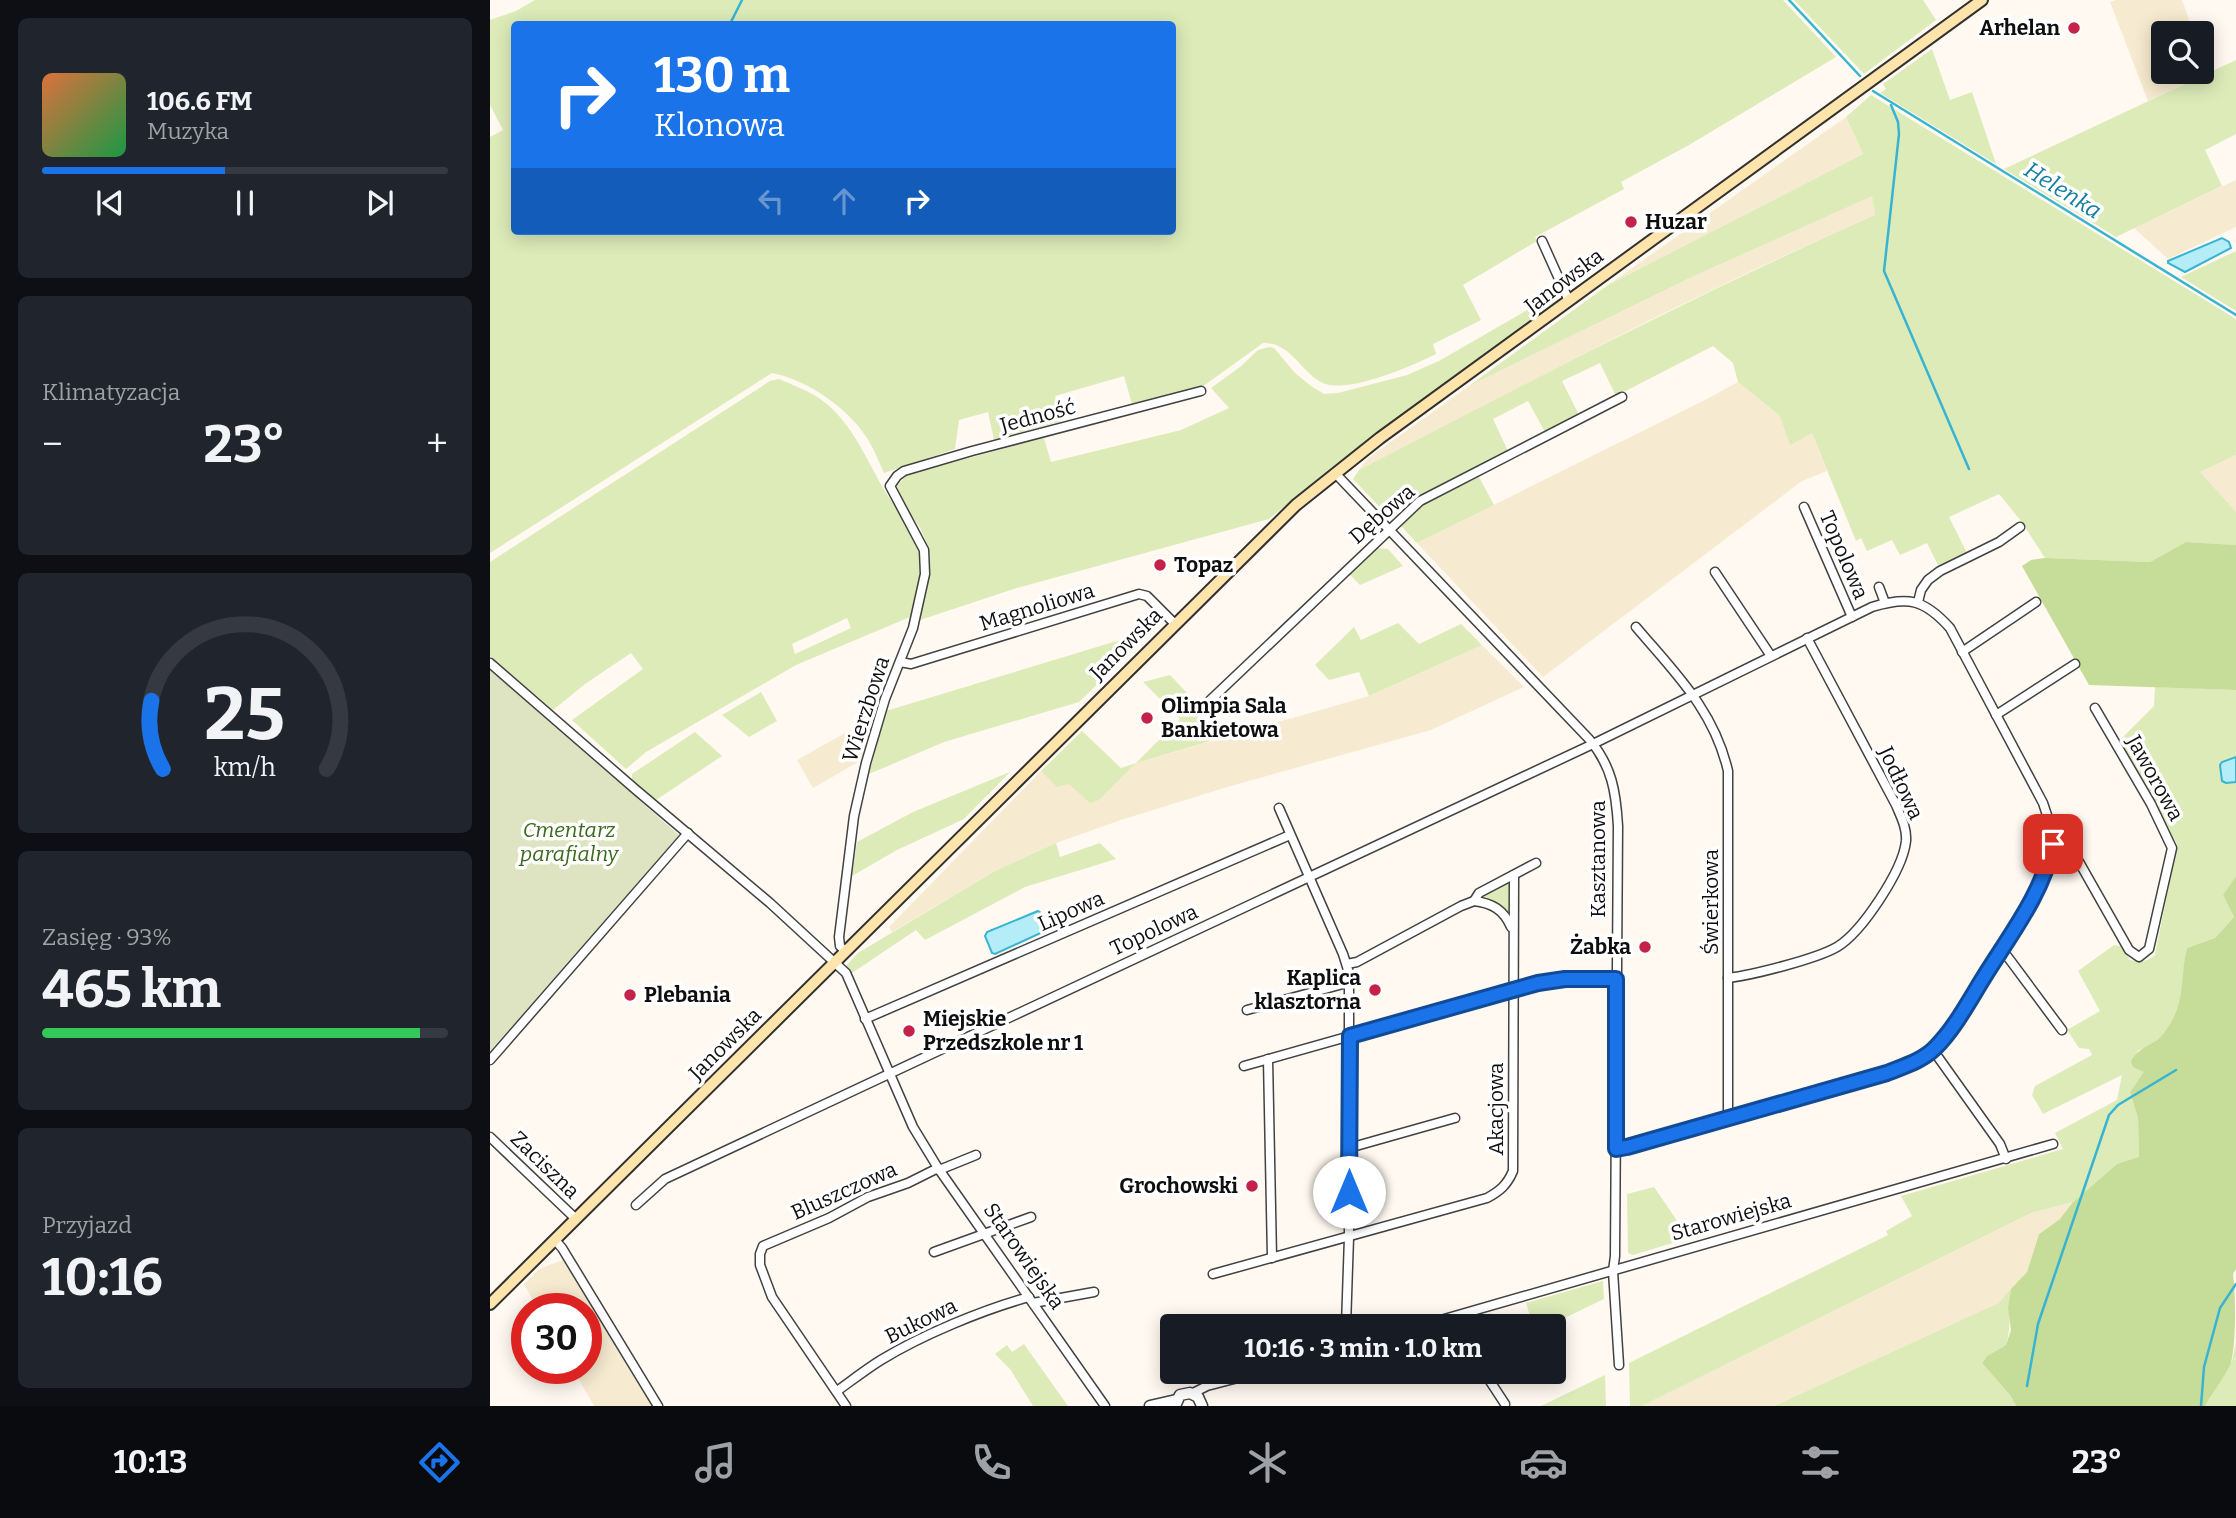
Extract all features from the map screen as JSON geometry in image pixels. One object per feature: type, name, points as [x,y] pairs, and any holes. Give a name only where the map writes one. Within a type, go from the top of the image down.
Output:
[{"type":"main road","name":"Janowska","points":[[490,1304],[1278,521],[1335,473],[1982,0]]},
{"type":"street","points":[[1542,241],[1569,301]]},
{"type":"street","name":"Jedność","points":[[890,486],[900,474],[916,468],[1201,391]]},
{"type":"street","name":"Dębowa","points":[[1202,708],[1420,501],[1622,397]]},
{"type":"street","name":"Kasztanowa","points":[[1335,473],[1594,744],[1609,769],[1617,800],[1613,1271],[1619,1365]]},
{"type":"street","name":"Wierzbowa","points":[[845,951],[840,946],[839,937],[854,816],[866,763],[916,617],[925,575],[926,559],[919,537],[890,486]]},
{"type":"street","name":"Topolowa","points":[[1804,507],[1852,617]]},
{"type":"street","points":[[1616,1149],[1887,1073],[1913,1063],[1933,1050],[1950,1031],[2040,885],[2048,868],[2053,844],[2043,803],[1950,628],[1918,602],[1928,580],[1940,571],[1999,542],[2020,527]]},
{"type":"street","points":[[1715,572],[1771,656]]},
{"type":"street","points":[[1879,587],[1885,603]]},
{"type":"street","name":"Magnoliowa","points":[[900,662],[911,664],[1139,594],[1147,596],[1174,623]]},
{"type":"street","name":"Topolowa","points":[[636,1205],[665,1179],[1594,744],[1807,638],[1892,600],[1918,602]]},
{"type":"street","points":[[1962,652],[2036,602]]},
{"type":"street","points":[[1636,627],[1693,694]]},
{"type":"street","name":"Jodłowa","points":[[1728,978],[1822,954],[1838,946],[1864,922],[1903,857],[1905,825],[1807,638]]},
{"type":"street","name":"Starowiejska","points":[[490,663],[846,973],[913,1127],[938,1169],[1105,1406]]},
{"type":"street","points":[[1996,715],[2075,664]]},
{"type":"street","name":"Świerkowa","points":[[1693,694],[1713,725],[1723,748],[1728,771],[1728,1118]]},
{"type":"street","name":"Jaworowa","points":[[2053,844],[2070,846],[2129,950],[2139,957],[2144,955],[2149,949],[2172,848],[2151,804],[2095,708]]},
{"type":"street","points":[[1279,808],[1347,964],[1350,984],[1346,1314]]},
{"type":"street","points":[[490,1060],[688,833]]},
{"type":"street","name":"Lipowa","points":[[865,1019],[1290,835]]},
{"type":"street","points":[[1474,901],[1479,893],[1536,863]]},
{"type":"street","name":"Akacjowa","points":[[1213,1274],[1487,1198],[1507,1184],[1513,1171],[1514,875]]},
{"type":"street","points":[[1347,964],[1357,962],[1461,905],[1474,901],[1486,902],[1496,907],[1507,918],[1514,933]]},
{"type":"street","points":[[2000,952],[2007,956],[2062,1030]]},
{"type":"street","points":[[1244,1066],[1513,990],[1565,979],[1616,979]]},
{"type":"street","points":[[1247,1010],[1350,984]]},
{"type":"street","points":[[1933,1050],[2000,1143],[2006,1159]]},
{"type":"street","points":[[1268,1059],[1272,1258]]},
{"type":"street","points":[[1349,1148],[1455,1118]]},
{"type":"street","name":"Zaciszna","points":[[490,1137],[576,1219]]},
{"type":"street","name":"Starowiejska","points":[[1477,1314],[1613,1271],[2006,1159],[2053,1143]]},
{"type":"street","name":"Bluszczowa","points":[[836,1391],[772,1297],[760,1265],[763,1246],[829,1218],[868,1197],[976,1155]]},
{"type":"street","points":[[934,1252],[1031,1217]]},
{"type":"street","points":[[555,1240],[659,1406]]},
{"type":"street","name":"Bukowa","points":[[836,1391],[905,1347],[988,1309],[1094,1292]]},
{"type":"street","points":[[1150,1406],[1176,1403],[1183,1394],[1217,1384]]},
{"type":"street","points":[[1193,1393],[1201,1404],[1208,1393],[1221,1384]]},
{"type":"street","points":[[1492,1384],[1505,1404]]},
{"type":"street","points":[[836,1391],[846,1406]]},
{"type":"shaded area","points":[[2182,0],[2190,21],[2151,21],[2151,84],[2184,84],[2148,101],[2110,2]]},
{"type":"shaded area","points":[[1846,117],[1863,154],[1608,285]]},
{"type":"shaded area","points":[[2236,180],[2236,227],[2168,259],[2134,228]]},
{"type":"shaded area","points":[[1872,195],[1875,215],[1650,320],[1359,470],[1367,459],[1469,386],[1694,276]]},
{"type":"shaded area","points":[[1738,382],[1780,416],[1812,433],[1827,471],[1802,481],[1543,677],[1417,543],[1707,399]]},
{"type":"shaded area","points":[[2236,455],[2236,512],[2235,513],[2200,472]]},
{"type":"shaded area","points":[[1482,645],[1524,687],[1431,730],[1224,788],[1056,843],[995,871],[892,932],[889,927],[1041,771],[1057,786],[1069,783],[1099,800],[1136,763],[1369,696]]},
{"type":"shaded area","points":[[877,715],[865,758],[813,788],[797,760]]},
{"type":"shaded area","points":[[2073,1202],[2060,1219],[2039,1234],[2027,1272],[2000,1303],[1774,1406],[1642,1406],[2031,1213]]},
{"type":"shaded area","points":[[566,1259],[587,1293],[529,1293],[524,1284],[541,1268]]},
{"type":"shaded area","points":[[602,1318],[655,1406],[594,1406],[582,1384],[602,1384]]},
{"type":"green space","points":[[535,0],[1783,0],[1836,57],[1689,145],[1621,182],[1624,189],[1535,237],[1537,241],[1463,285],[1481,320],[1433,344],[1436,354],[1395,372],[1360,383],[1330,385],[1312,376],[1287,351],[1263,343],[1202,387],[1132,404],[1124,376],[1055,396],[1062,421],[994,440],[988,412],[959,420],[955,449],[884,473],[867,438],[838,406],[799,381],[772,373],[490,553],[490,137],[503,130],[490,105],[490,20],[516,11]]},
{"type":"green space","points":[[1794,0],[1923,0],[1936,20],[1864,74]]},
{"type":"green space","points":[[1932,49],[1950,100],[1972,92],[1996,164],[1880,93],[1886,89],[1883,84]]},
{"type":"green space","points":[[2236,60],[2236,134],[2205,150],[2222,186],[2116,237],[2004,169],[2185,84],[2214,84],[2214,70]]},
{"type":"green space","points":[[1871,95],[2236,319],[2236,455],[2200,472],[2236,512],[2236,545],[2186,542],[2150,562],[2045,558],[2021,521],[1999,494],[1949,517],[1967,553],[1939,567],[1927,543],[1900,555],[1892,540],[1867,551],[1861,538],[1856,541],[1812,433],[1790,445],[1780,416],[1738,382],[1733,363],[1713,346],[1616,396],[1600,363],[1562,381],[1579,415],[1545,432],[1528,401],[1493,419],[1508,451],[1408,502],[1391,519],[1353,479],[1359,470],[1615,339],[1744,275],[1875,215],[1872,196],[1694,276],[1469,386],[1608,285],[1863,154],[1846,117]]},
{"type":"green space","points":[[2236,251],[2236,311],[2181,277]]},
{"type":"green space","points":[[1556,297],[1559,300],[1332,467],[1269,519],[1017,588],[920,620],[929,562],[925,539],[898,492],[897,486],[908,474],[1044,438],[1051,462],[1181,430],[1229,408],[1211,388],[1258,350],[1269,347],[1274,348],[1295,373],[1324,394],[1338,393],[1407,375],[1439,361],[1541,302]]},
{"type":"green space","points":[[779,379],[814,395],[827,404],[848,426],[886,493],[918,540],[922,564],[914,611],[910,617],[796,665],[646,752],[626,769],[572,720],[643,669],[631,653],[585,684],[553,710],[490,656],[490,562],[770,381]],"holes":[[[847,618],[851,628],[795,654],[792,644]]]},
{"type":"green space","points":[[1479,477],[1494,505],[1417,543],[1401,526],[1425,503]]},
{"type":"green space","points":[[2186,542],[2236,545],[2236,690],[2089,685],[2022,566],[2031,560],[2045,558],[2150,562]]},
{"type":"green space","points":[[1377,548],[1388,549],[1403,566],[1360,585],[1348,573]]},
{"type":"green space","points":[[1398,623],[1419,644],[1461,624],[1482,645],[1369,696],[1359,672],[1329,680],[1315,665],[1354,627],[1361,640]]},
{"type":"green space","points":[[1153,630],[1079,702],[944,742],[869,774],[886,711]]},
{"type":"green space","name":"Cmentarz parafialny","points":[[490,670],[679,835],[490,1051]]},
{"type":"green space","points":[[1170,675],[1228,736],[1136,763],[1180,719],[1143,682]]},
{"type":"green space","points":[[2155,687],[2236,690],[2236,757],[2222,761],[2234,783],[2236,782],[2236,876],[2223,895],[2234,917],[2215,938],[2187,948],[2175,1018],[2161,1037],[2137,1051],[2145,1072],[2130,1092],[2138,1118],[2139,1158],[2117,1164],[2073,1202],[2031,1213],[1642,1406],[1630,1406],[1629,1363],[1888,1235],[1886,1231],[1912,1216],[1901,1196],[2063,1149],[2055,1133],[2117,1100],[2122,1075],[2043,1114],[2032,1095],[2035,1086],[2092,1055],[2089,1049],[2079,1048],[2067,1030],[2100,1011],[2078,971],[2114,945],[2121,946],[2130,960],[2143,961],[2155,955],[2177,844],[2119,741],[2154,706]]},
{"type":"green space","points":[[761,692],[777,721],[749,737],[722,715]]},
{"type":"green space","points":[[1082,731],[1121,768],[1136,763],[1099,800],[1090,803],[1069,784],[1057,787],[1041,771]]},
{"type":"green space","points":[[695,732],[722,756],[656,800],[632,779],[632,774]]},
{"type":"green space","points":[[1010,772],[964,819],[897,850],[852,876],[857,842],[913,812]]},
{"type":"green space","points":[[1056,843],[1060,857],[1100,843],[1116,859],[1025,887],[925,940],[916,930],[852,973],[846,966],[858,953],[995,871]]},
{"type":"green space","points":[[2236,876],[2236,1269],[2233,1274],[2235,1319],[2231,1363],[2205,1406],[2016,1406],[2010,1395],[1982,1363],[1987,1356],[2006,1345],[2011,1330],[2008,1308],[2011,1289],[2027,1272],[2039,1234],[2060,1219],[2073,1202],[2117,1164],[2139,1157],[2138,1118],[2130,1092],[2144,1072],[2133,1067],[2131,1061],[2139,1051],[2160,1037],[2176,1012],[2187,948],[2215,938],[2234,917],[2223,895]]},
{"type":"green space","points":[[1510,880],[1509,914],[1494,902],[1481,897]]},
{"type":"green space","points":[[1654,1187],[1689,1238],[1633,1255],[1628,1253],[1627,1194]]},
{"type":"green space","points":[[1603,1281],[1604,1299],[1566,1317],[1566,1314],[1529,1314],[1526,1303]]},
{"type":"green space","points":[[2011,1289],[2006,1345],[1987,1356],[1982,1363],[2010,1395],[2016,1406],[1774,1406],[1999,1303]]},
{"type":"green space","points":[[2236,1342],[2236,1406],[2205,1406],[2232,1361]]},
{"type":"green space","points":[[1024,1344],[1068,1406],[1033,1406],[1010,1369],[995,1354],[1007,1345],[1012,1352]]},
{"type":"green space","points":[[1605,1375],[1606,1406],[1541,1406]]},
{"type":"water","points":[[2222,238],[2229,242],[2231,248],[2185,272],[2168,263],[2168,261]]},
{"type":"water","points":[[2236,757],[2236,782],[2226,783],[2222,781],[2220,765]]},
{"type":"water","points":[[1038,911],[1047,928],[1045,931],[992,953],[985,936],[987,932]]},
{"type":"waterway","points":[[732,21],[742,0]]},
{"type":"waterway","name":"Helenka","points":[[1789,0],[1860,76]]},
{"type":"waterway","name":"Helenka","points":[[1873,91],[2236,315]]},
{"type":"waterway","points":[[1891,105],[1898,122],[1899,134],[1884,271],[1969,469]]},
{"type":"waterway","points":[[2027,1386],[2038,1324],[2109,1115],[2118,1105],[2176,1070]]},
{"type":"waterway","name":"Helenka","points":[[2201,1406],[2204,1367],[2220,1308],[2236,1284]]},
{"type":"place","name":"Arhelan","points":[[2074,28]]},
{"type":"place","name":"Huzar","points":[[1631,222]]},
{"type":"place","name":"Topaz","points":[[1160,565]]},
{"type":"place","name":"Olimpia Sala Bankietowa","points":[[1147,718]]},
{"type":"place","name":"Żabka","points":[[1645,947]]},
{"type":"place","name":"Kaplica klasztorna","points":[[1375,990]]},
{"type":"place","name":"Plebania","points":[[630,995]]},
{"type":"place","name":"Miejskie Przedszkole nr 1","points":[[909,1031]]},
{"type":"place","name":"Grochowski","points":[[1252,1186]]},
{"type":"route","points":[[1349,1192],[1350,1036],[1538,983],[1565,979],[1616,979],[1616,1149],[1627,1147],[1887,1073],[1913,1063],[1933,1050],[1950,1031],[2036,894],[2048,868],[2053,844]]}]
